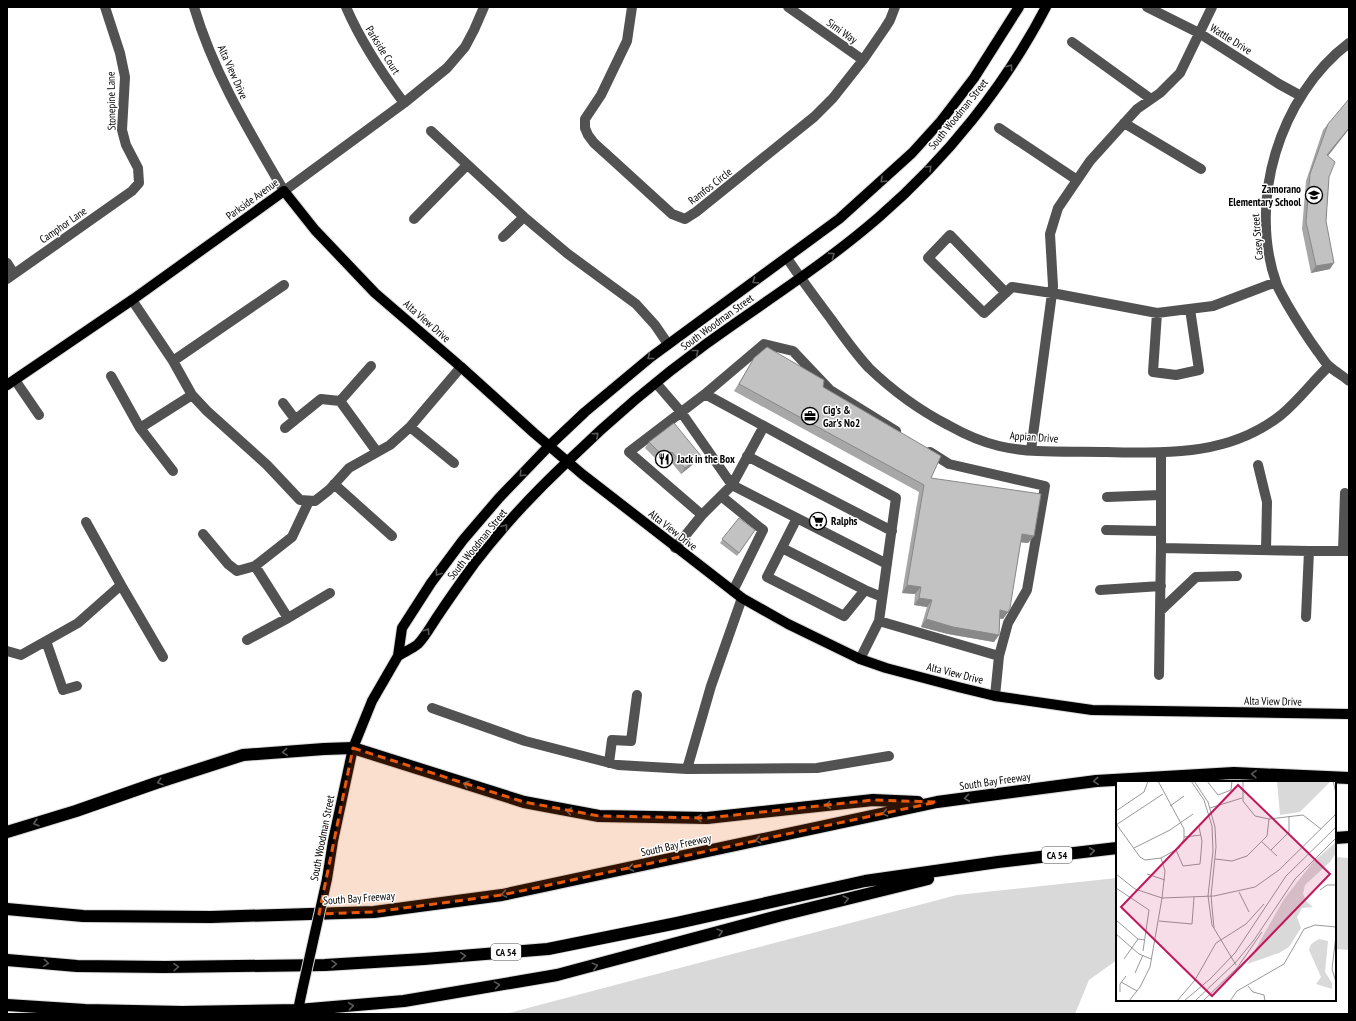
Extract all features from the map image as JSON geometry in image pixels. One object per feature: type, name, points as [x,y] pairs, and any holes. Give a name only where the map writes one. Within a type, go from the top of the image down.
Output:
[{"type":"highway","points":[[7,832],[76,811],[243,755],[353,748],[524,802],[599,816],[707,818],[873,800],[937,802]]},
{"type":"highway","name":"South Bay Freeway","points":[[7,909],[83,916],[120,917],[211,917],[374,912],[502,895],[937,802],[1096,781],[1234,773],[1349,778]]},
{"type":"highway","points":[[1336,838],[1349,837]]},
{"type":"highway","name":"CA 54","points":[[7,960],[77,966],[165,967],[325,965],[548,949],[677,923],[865,881],[998,862],[1116,848]]},
{"type":"highway","points":[[7,1005],[85,1010],[182,1012],[298,1010],[404,1001],[557,975],[782,915],[998,862]]},
{"type":"main road","name":"South Woodman Street","points":[[298,1010],[327,879],[333,841],[353,748],[372,701],[398,656],[402,628],[431,583],[463,540],[499,498],[549,446],[585,412],[651,356],[839,219],[912,153],[941,121],[974,78],[1019,7]]},
{"type":"main road","name":"South Woodman Street","points":[[398,656],[419,644],[476,563],[526,503],[567,461],[633,402],[704,345],[800,278],[854,238],[880,216],[934,163],[986,101],[1014,61],[1046,7]]},
{"type":"main road","name":"Parkside Avenue","points":[[11,382],[132,300],[284,191]]},
{"type":"main road","name":"Alta View Drive","points":[[284,191],[315,230],[375,293],[461,366],[549,446],[675,548],[742,598],[788,624],[860,659],[886,668],[944,684],[995,696],[1092,710],[1349,714]]},
{"type":"street","name":"Stonepine Lane","points":[[105,7],[120,53],[125,77],[122,130],[126,145],[138,168],[139,183],[132,191]]},
{"type":"street","name":"Alta View Drive","points":[[194,7],[206,41],[231,99],[284,191]]},
{"type":"street","name":"Parkside Court","points":[[346,7],[367,49],[404,103]]},
{"type":"street","name":"Parkside Avenue","points":[[284,191],[404,103],[447,68],[458,56],[471,37],[484,7]]},
{"type":"street","name":"Ramfos Circle","points":[[632,7],[627,41],[601,95],[585,119],[585,128],[594,143],[620,167],[672,214],[685,219],[696,212],[814,117],[833,98],[863,60],[890,20],[895,7]]},
{"type":"street","name":"Simi Way","points":[[788,7],[863,60]]},
{"type":"street","name":"Wattle Drive","points":[[1146,7],[1199,33],[1279,84],[1301,96]]},
{"type":"street","points":[[1031,450],[1053,286],[1050,234],[1058,208],[1090,161],[1136,109],[1160,93],[1180,73],[1212,7]]},
{"type":"street","points":[[1072,42],[1151,100]]},
{"type":"street","name":"Casey Street","points":[[1349,43],[1320,70],[1301,96],[1283,131],[1271,168],[1268,187],[1266,225],[1270,257],[1276,282],[1303,332],[1328,366],[1349,381]]},
{"type":"street","points":[[1124,123],[1201,169]]},
{"type":"street","points":[[999,128],[1077,180]]},
{"type":"street","points":[[431,131],[524,217],[568,254],[636,304],[655,325],[668,344]]},
{"type":"street","points":[[414,219],[467,165]]},
{"type":"street","name":"Camphor Lane","points":[[10,276],[132,191]]},
{"type":"street","points":[[503,237],[524,217]]},
{"type":"street","points":[[1006,293],[950,235],[928,258],[984,313],[1006,293],[1012,287],[1052,293],[1158,314],[1213,306],[1276,282]]},
{"type":"street","name":"Appian Drive","points":[[787,258],[855,352],[900,395],[934,418],[968,435],[999,446],[1031,450],[1161,453],[1203,449],[1221,445],[1254,432],[1280,415],[1292,405],[1328,366]]},
{"type":"street","points":[[7,263],[10,276]]},
{"type":"street","points":[[173,361],[284,285]]},
{"type":"street","points":[[132,300],[173,361],[192,395],[207,411],[267,465],[300,500],[315,501],[349,468],[390,446],[410,428],[461,366]]},
{"type":"street","points":[[1158,314],[1153,372],[1176,375],[1199,370],[1190,309]]},
{"type":"street","points":[[702,515],[629,452],[705,394],[764,344],[793,351],[830,390],[902,434]]},
{"type":"street","points":[[340,401],[371,366]]},
{"type":"street","points":[[110,376],[140,428],[172,471]]},
{"type":"street","points":[[11,382],[39,415]]},
{"type":"street","points":[[656,383],[681,412],[732,485],[887,564]]},
{"type":"street","points":[[705,394],[896,498],[879,621],[860,659]]},
{"type":"street","points":[[140,428],[192,395]]},
{"type":"street","points":[[284,428],[321,399],[340,401],[377,452]]},
{"type":"street","points":[[283,403],[295,419]]},
{"type":"street","points":[[675,548],[702,515],[732,485],[764,426]]},
{"type":"street","points":[[410,428],[454,463]]},
{"type":"street","points":[[920,446],[949,464],[1045,486],[1027,590],[1008,623],[999,656],[995,696]]},
{"type":"street","points":[[1159,675],[1161,453]]},
{"type":"street","points":[[747,456],[892,531]]},
{"type":"street","points":[[1258,465],[1267,502],[1266,550]]},
{"type":"street","points":[[334,484],[392,536]]},
{"type":"street","points":[[1161,548],[1346,551],[1345,493]]},
{"type":"street","points":[[1107,497],[1161,495]]},
{"type":"street","points":[[721,496],[764,530],[733,591]]},
{"type":"street","points":[[204,534],[228,564],[237,571],[254,566],[292,537],[309,501]]},
{"type":"street","points":[[797,518],[767,577],[844,616],[864,590]]},
{"type":"street","points":[[86,522],[163,657]]},
{"type":"street","points":[[1106,530],[1161,531]]},
{"type":"street","points":[[782,548],[864,590],[882,597]]},
{"type":"street","points":[[1306,617],[1309,551]]},
{"type":"street","points":[[254,566],[288,618]]},
{"type":"street","points":[[1160,614],[1196,577],[1237,576]]},
{"type":"street","points":[[7,651],[21,656],[78,623],[121,585]]},
{"type":"street","points":[[1100,590],[1161,586]]},
{"type":"street","points":[[248,640],[330,593]]},
{"type":"street","points":[[687,769],[711,686],[742,598]]},
{"type":"street","points":[[879,621],[999,656]]},
{"type":"street","points":[[46,641],[63,690],[78,686]]},
{"type":"street","points":[[609,762],[612,740],[631,741],[637,695]]},
{"type":"street","points":[[432,708],[524,741],[618,765],[687,769],[817,768],[888,756]]},
{"type":"highlighted area","points":[[353,748],[524,802],[599,816],[707,818],[873,800],[937,802],[502,895],[374,912],[319,914]]},
{"type":"shaded area","points":[[1336,857],[1349,858],[1349,950],[1336,949]]},
{"type":"shaded area","points":[[1116,878],[1116,961],[1089,980],[1075,1014],[505,1014],[957,895]]},
{"type":"building","points":[[1349,99],[1349,128],[1327,155],[1335,162],[1329,177],[1326,221],[1334,263],[1316,266],[1306,222],[1310,174],[1328,124]]},
{"type":"building","points":[[767,347],[824,380],[823,387],[941,456],[931,478],[1041,494],[1034,536],[1022,534],[1010,608],[1008,612],[1000,610],[999,635],[953,627],[926,619],[932,600],[919,598],[921,587],[907,585],[924,485],[739,384],[754,358]]},
{"type":"building","points":[[674,423],[701,456],[685,468],[672,452],[669,454],[666,451],[661,454],[649,442]]},
{"type":"building","points":[[739,518],[755,530],[739,553],[722,539]]},
{"type":"place","name":"Zamorano Elementary School","points":[[1314,195]]},
{"type":"place","name":"Cig's & Gar's No2","points":[[810,416]]},
{"type":"place","name":"Jack in the Box","points":[[664,459]]},
{"type":"place","name":"Ralphs","points":[[818,521]]}]
